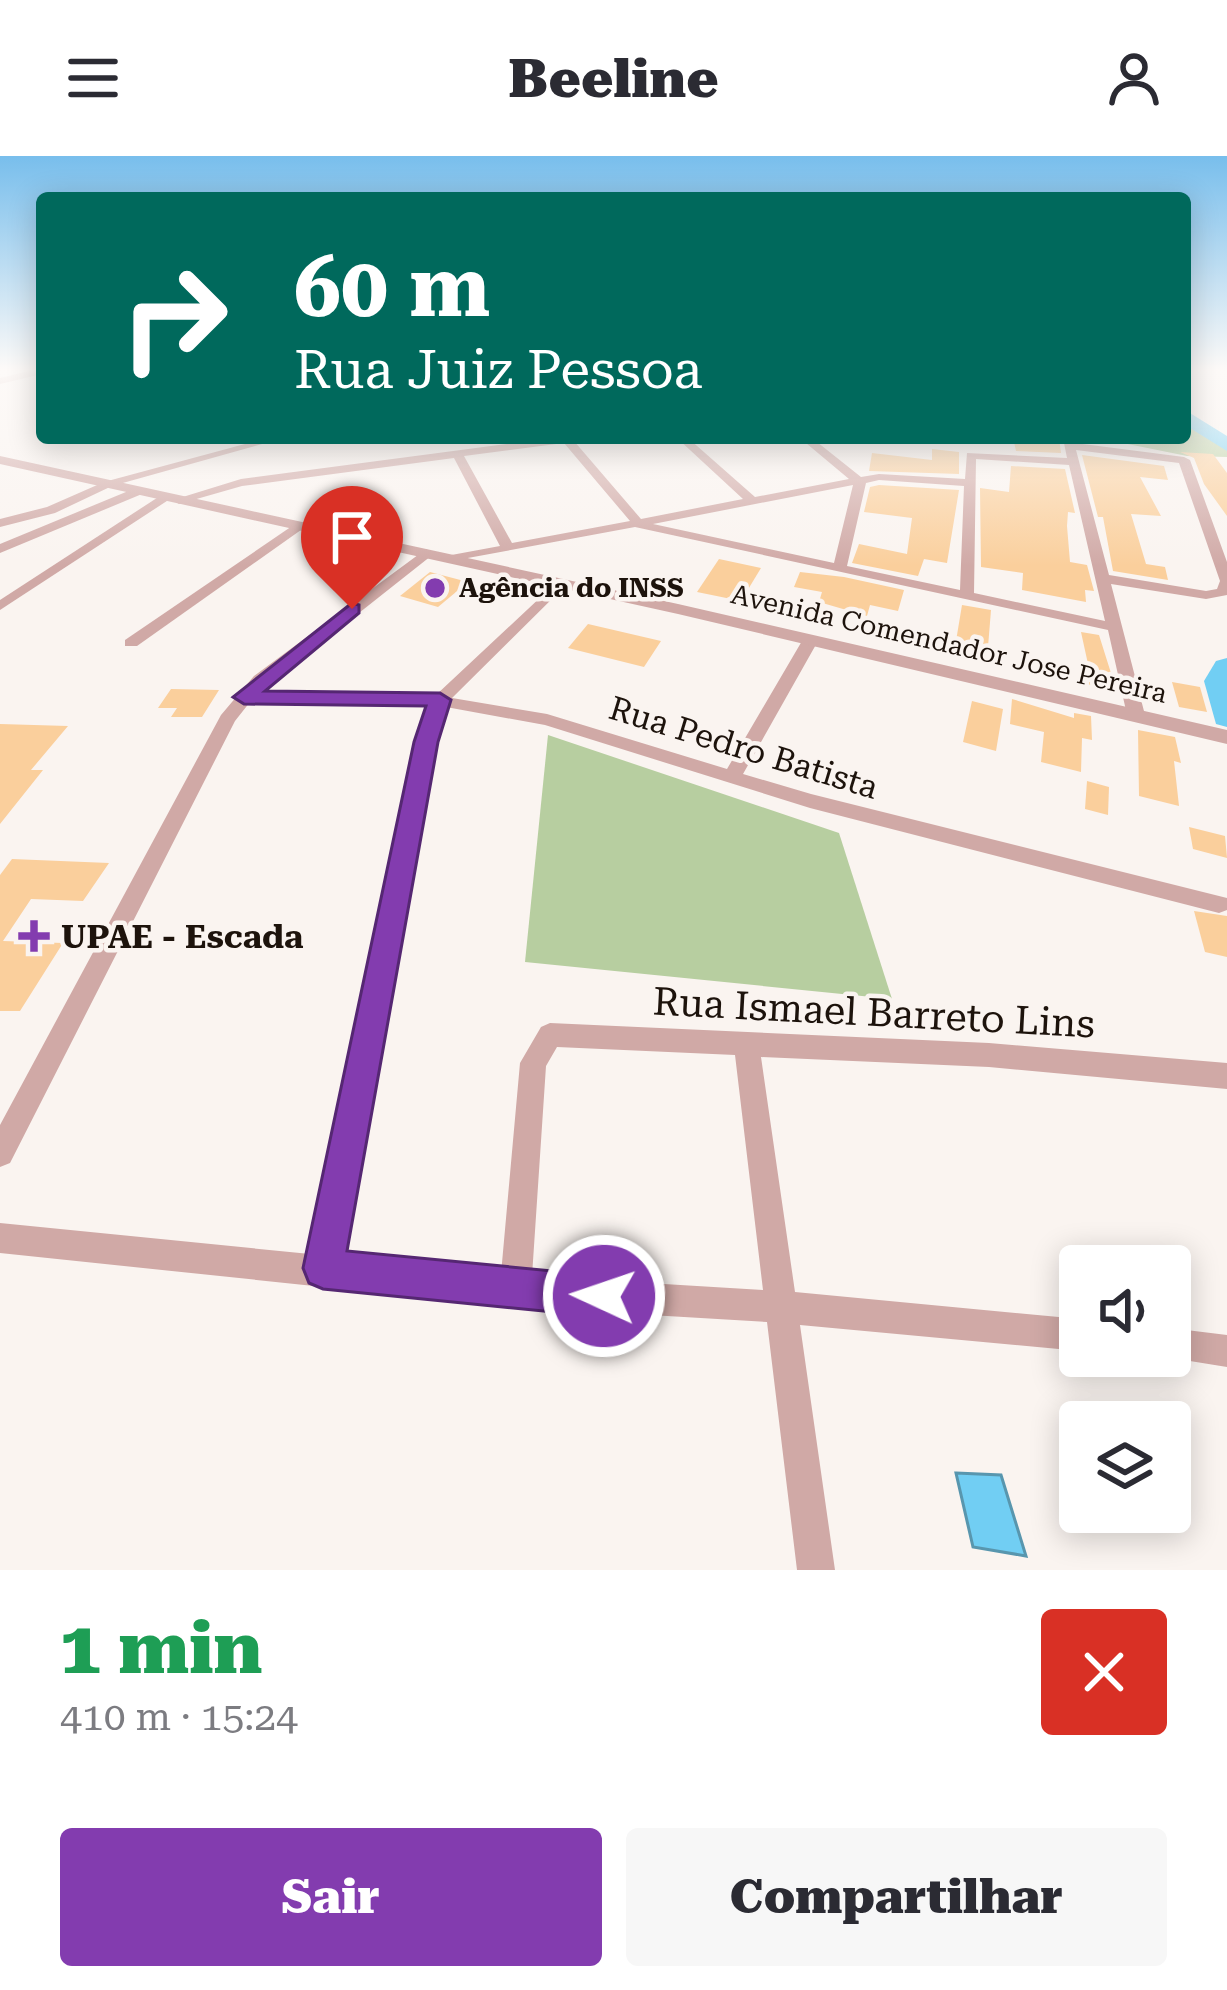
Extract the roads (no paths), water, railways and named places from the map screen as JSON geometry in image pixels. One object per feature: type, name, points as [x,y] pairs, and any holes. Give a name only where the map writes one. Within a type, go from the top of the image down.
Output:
[{"type":"street","points":[[0,523],[39,514],[108,484],[257,444]]},
{"type":"street","points":[[395,444],[406,461]]},
{"type":"street","points":[[0,606],[127,521],[173,498],[241,483],[509,444]]},
{"type":"street","points":[[574,444],[640,525],[1113,627]]},
{"type":"street","points":[[689,444],[753,502]]},
{"type":"street","points":[[813,444],[860,482]]},
{"type":"street","points":[[1072,449],[1136,715]]},
{"type":"street","points":[[967,596],[970,455],[1072,449],[1184,460],[1227,581],[1223,592],[1206,595],[1100,578]]},
{"type":"street","points":[[320,455],[325,472]]},
{"type":"street","points":[[458,455],[507,547]]},
{"type":"street","name":"Avenida Comendador Jose Pereira","points":[[0,460],[1221,736]]},
{"type":"street","points":[[451,559],[860,482],[904,476],[968,484]]},
{"type":"street","points":[[839,568],[860,482]]},
{"type":"street","points":[[127,521],[140,491]]},
{"type":"street","points":[[0,549],[140,491]]},
{"type":"street","points":[[723,543],[733,506]]},
{"type":"street","points":[[131,643],[302,525]]},
{"type":"street","points":[[0,1153],[227,719],[244,697],[426,553]]},
{"type":"street","points":[[323,1268],[426,742],[440,700],[560,583]]},
{"type":"street","points":[[733,775],[810,641]]},
{"type":"street","name":"Rua Pedro Batista","points":[[244,697],[440,700],[547,720],[810,801],[1220,904]]},
{"type":"street","name":"Rua Ismael Barreto Lins","points":[[515,1291],[533,1063],[542,1043],[561,1033],[989,1055],[1227,1076]]},
{"type":"street","points":[[746,1042],[816,1570]]},
{"type":"street","points":[[0,1238],[515,1291],[783,1307],[1059,1333]]},
{"type":"street","points":[[1191,1347],[1227,1351]]},
{"type":"water","points":[[956,1473],[1001,1475],[1026,1556],[973,1547]]},
{"type":"waterway","points":[[1211,434],[1227,445]]},
{"type":"waterway","points":[[1227,667],[1219,681],[1227,717]]},
{"type":"place","name":"Agência do INSS","points":[[435,588]]},
{"type":"place","name":"UPAE - Escada","points":[[34,936]]}]
